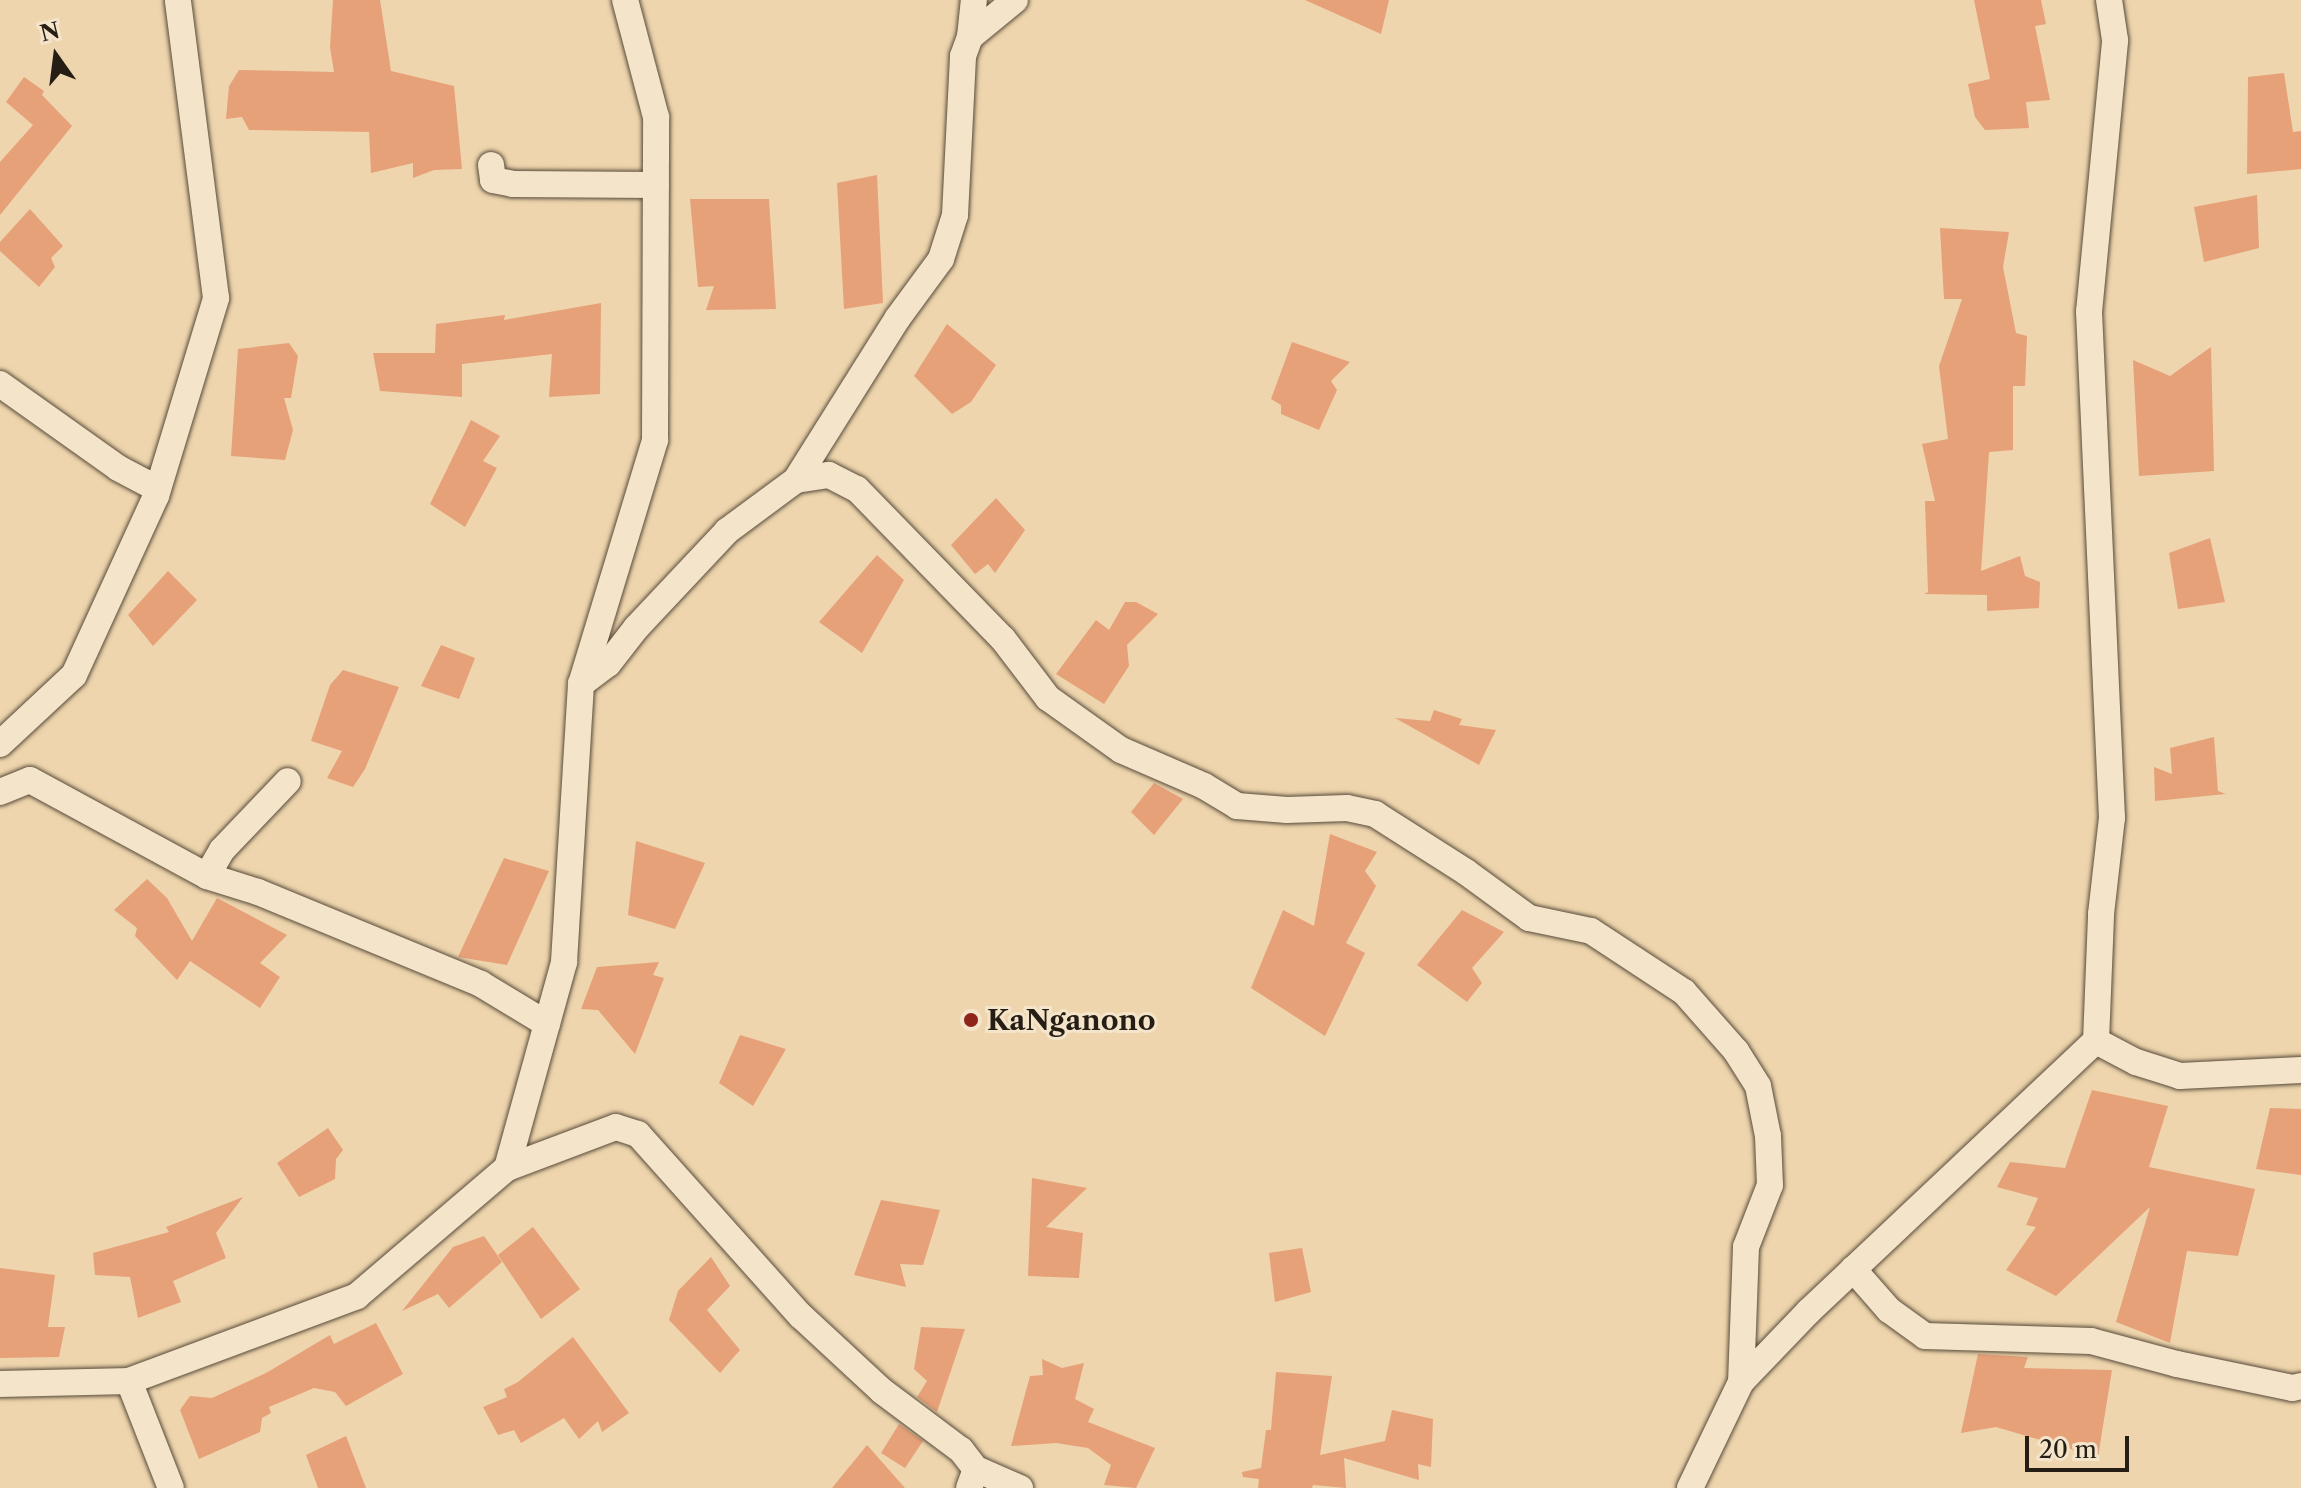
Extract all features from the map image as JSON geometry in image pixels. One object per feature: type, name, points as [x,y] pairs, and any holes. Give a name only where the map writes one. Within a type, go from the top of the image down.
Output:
[{"type":"street","points":[[0,744],[74,675],[158,489],[216,298],[178,0]]},
{"type":"street","points":[[507,1168],[564,962],[581,684],[655,440],[656,117],[625,0]]},
{"type":"street","points":[[581,684],[608,664],[636,628],[727,531],[796,480],[897,319],[941,259],[955,215],[963,56],[970,37],[974,0]]},
{"type":"street","points":[[970,37],[1015,0]]},
{"type":"street","points":[[1690,1488],[1741,1382],[1853,1269],[2096,1041],[2101,914],[2112,818],[2089,312],[2115,40],[2109,0]]},
{"type":"street","points":[[491,165],[493,180],[513,184],[656,185]]},
{"type":"street","points":[[0,384],[118,468],[158,489]]},
{"type":"street","points":[[796,480],[829,475],[857,489],[1003,639],[1048,698],[1121,750],[1204,786],[1237,806],[1347,808],[1375,814],[1466,872],[1529,918],[1591,931],[1684,992],[1736,1051],[1758,1086],[1768,1136],[1770,1185],[1746,1247],[1741,1382]]},
{"type":"street","points":[[0,792],[30,780],[207,876],[258,892],[481,984],[547,1024]]},
{"type":"street","points":[[207,876],[222,850],[288,781]]},
{"type":"street","points":[[2096,1041],[2136,1062],[2180,1076],[2301,1070]]},
{"type":"street","points":[[0,1384],[129,1381],[357,1296],[507,1168],[616,1127],[638,1134],[801,1316],[882,1391],[961,1450],[972,1478],[1020,1488]]},
{"type":"street","points":[[1853,1269],[1889,1310],[1925,1336],[2091,1341],[2177,1364],[2293,1388],[2301,1386]]},
{"type":"street","points":[[129,1381],[171,1488]]},
{"type":"building","points":[[333,0],[380,0],[391,71],[454,86],[462,169],[434,170],[413,178],[413,163],[371,173],[369,132],[249,130],[242,117],[226,119],[229,86],[239,70],[334,72],[330,47]]},
{"type":"building","points":[[1305,0],[1389,0],[1381,34]]},
{"type":"building","points":[[1974,0],[2041,0],[2046,24],[2035,26],[2050,100],[2026,102],[2029,128],[1985,130],[1975,117],[1968,84],[1990,79]]},
{"type":"building","points":[[2284,73],[2293,132],[2301,131],[2301,169],[2247,174],[2248,77]]},
{"type":"building","points":[[24,77],[44,91],[42,95],[72,126],[0,215],[0,162],[33,125],[6,102]]},
{"type":"building","points":[[877,175],[883,303],[844,309],[837,183]]},
{"type":"building","points":[[2257,195],[2259,248],[2204,262],[2194,207]]},
{"type":"building","points":[[690,199],[769,199],[776,309],[706,310],[714,286],[698,287]]},
{"type":"building","points":[[30,209],[63,246],[51,258],[55,267],[39,287],[0,251],[0,242]]},
{"type":"building","points":[[1940,228],[2009,232],[2003,267],[2016,333],[2027,336],[2025,386],[2013,386],[2013,450],[1989,452],[1981,571],[2020,556],[2025,576],[2040,582],[2039,608],[1987,611],[1987,595],[1924,594],[1928,592],[1925,501],[1935,501],[1922,444],[1948,439],[1939,366],[1962,299],[1944,299]]},
{"type":"building","points":[[601,303],[600,394],[549,397],[552,354],[462,364],[462,397],[380,391],[373,353],[435,353],[436,324],[505,315],[504,320]]},
{"type":"building","points":[[947,324],[996,365],[971,402],[952,414],[914,376]]},
{"type":"building","points":[[1292,342],[1350,362],[1331,381],[1337,390],[1319,430],[1281,414],[1281,405],[1271,399]]},
{"type":"building","points":[[289,343],[298,356],[291,398],[284,398],[293,430],[285,460],[231,456],[238,349]]},
{"type":"building","points":[[2211,347],[2214,471],[2139,476],[2133,360],[2170,376]]},
{"type":"building","points":[[471,420],[500,436],[483,461],[497,468],[465,527],[430,504]]},
{"type":"building","points":[[996,498],[1025,530],[995,573],[988,564],[975,574],[951,545]]},
{"type":"building","points":[[2210,538],[2225,602],[2178,609],[2169,553]]},
{"type":"building","points":[[877,555],[904,580],[862,653],[819,622]]},
{"type":"building","points":[[168,571],[197,600],[153,646],[128,615]]},
{"type":"building","points":[[1125,602],[1136,602],[1158,614],[1127,645],[1129,666],[1104,704],[1056,674],[1096,620],[1109,630]]},
{"type":"building","points":[[441,645],[475,658],[459,699],[421,686]]},
{"type":"building","points":[[343,670],[399,687],[365,769],[353,787],[327,778],[342,751],[311,741],[330,685]]},
{"type":"building","points":[[1434,710],[1462,719],[1459,725],[1496,730],[1479,765],[1395,718],[1430,721]]},
{"type":"building","points":[[2214,737],[2218,791],[2226,794],[2155,801],[2154,767],[2172,774],[2170,748]]},
{"type":"building","points":[[1154,783],[1183,799],[1154,835],[1131,812]]},
{"type":"building","points":[[1330,834],[1377,852],[1365,871],[1376,886],[1346,943],[1365,953],[1325,1036],[1251,988],[1283,910],[1314,926]]},
{"type":"building","points":[[636,841],[705,863],[675,929],[628,915]]},
{"type":"building","points":[[504,858],[549,871],[507,965],[458,957]]},
{"type":"building","points":[[147,879],[167,898],[192,941],[217,898],[287,935],[260,963],[280,977],[260,1008],[190,961],[177,980],[135,936],[137,928],[114,910]]},
{"type":"building","points":[[1462,910],[1504,932],[1472,968],[1482,983],[1467,1002],[1417,965]]},
{"type":"building","points":[[659,962],[653,975],[664,978],[635,1054],[598,1010],[581,1009],[597,967]]},
{"type":"building","points":[[740,1035],[786,1049],[753,1106],[719,1083]]},
{"type":"building","points":[[2092,1090],[2168,1106],[2149,1167],[2255,1189],[2238,1256],[2187,1251],[2170,1343],[2116,1322],[2150,1207],[2056,1296],[2006,1270],[2036,1227],[2026,1225],[2038,1198],[1997,1187],[2010,1162],[2065,1168]]},
{"type":"building","points":[[2270,1108],[2301,1109],[2301,1175],[2256,1169]]},
{"type":"building","points":[[328,1128],[343,1150],[336,1159],[335,1179],[299,1197],[277,1163]]},
{"type":"building","points":[[1032,1178],[1087,1188],[1046,1227],[1083,1233],[1079,1278],[1028,1276]]},
{"type":"building","points":[[243,1197],[216,1233],[226,1258],[173,1281],[181,1302],[138,1318],[130,1277],[95,1275],[93,1253],[169,1232],[166,1227]]},
{"type":"building","points":[[881,1200],[940,1210],[923,1265],[900,1264],[906,1287],[854,1275]]},
{"type":"building","points":[[533,1227],[580,1289],[541,1319],[498,1255]]},
{"type":"building","points":[[484,1236],[502,1262],[449,1308],[438,1294],[402,1311],[453,1247]]},
{"type":"building","points":[[1302,1248],[1311,1292],[1275,1302],[1269,1253]]},
{"type":"building","points":[[711,1257],[730,1286],[707,1310],[740,1350],[720,1373],[669,1320],[678,1291]]},
{"type":"building","points":[[0,1268],[55,1275],[48,1327],[65,1327],[59,1357],[0,1358]]},
{"type":"building","points":[[376,1323],[403,1374],[346,1406],[335,1392],[314,1388],[269,1407],[271,1413],[262,1418],[260,1432],[199,1459],[180,1410],[190,1396],[212,1398],[266,1373],[330,1335],[334,1344]]},
{"type":"building","points":[[921,1327],[965,1329],[937,1412],[917,1397],[927,1381],[914,1369]]},
{"type":"building","points":[[573,1337],[629,1413],[602,1432],[598,1421],[579,1439],[564,1418],[521,1443],[514,1430],[498,1435],[483,1407],[507,1397],[504,1389],[518,1382]]},
{"type":"building","points":[[1978,1354],[2028,1357],[2024,1368],[2112,1370],[2098,1457],[1996,1427],[1961,1433]]},
{"type":"building","points":[[1042,1359],[1062,1368],[1084,1363],[1075,1399],[1094,1409],[1088,1422],[1155,1448],[1136,1488],[1104,1485],[1111,1465],[1088,1448],[1056,1443],[1011,1446],[1030,1376],[1043,1375]]},
{"type":"building","points":[[1276,1372],[1332,1376],[1320,1455],[1385,1441],[1392,1410],[1433,1419],[1431,1467],[1418,1464],[1419,1480],[1344,1458],[1346,1488],[1313,1485],[1312,1488],[1258,1488],[1259,1479],[1243,1477],[1242,1472],[1261,1468],[1266,1430],[1271,1430]]},
{"type":"building","points":[[899,1424],[923,1441],[905,1468],[881,1453]]},
{"type":"building","points":[[346,1436],[366,1488],[318,1488],[306,1455]]},
{"type":"building","points":[[867,1445],[905,1488],[832,1488]]},
{"type":"place","name":"KaNganono","points":[[971,1020]]}]
